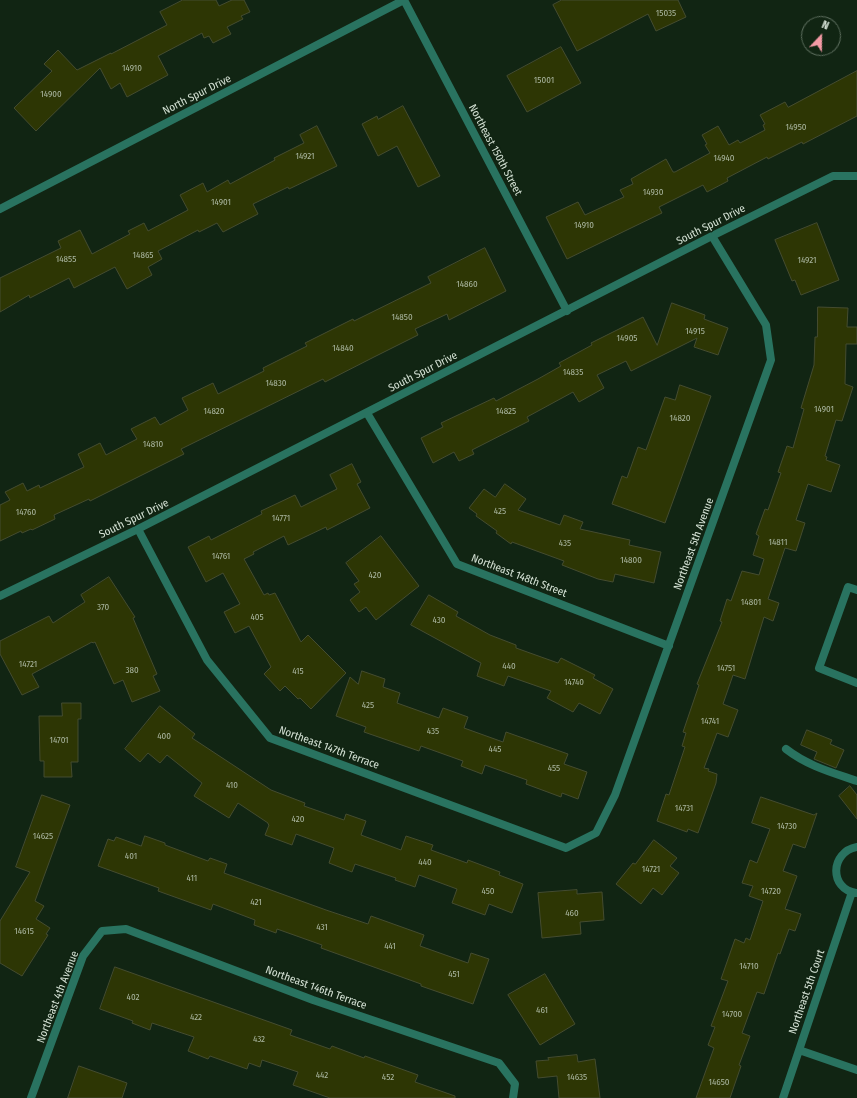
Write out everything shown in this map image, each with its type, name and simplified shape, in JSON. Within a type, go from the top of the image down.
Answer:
[{"type":"street","name":"North Spur Drive","points":[[0,209],[404,0]]},
{"type":"street","name":"Northeast 150th Street","points":[[404,0],[567,311]]},
{"type":"street","name":"South Spur Drive","points":[[0,596],[138,529],[712,236],[833,176],[857,176]]},
{"type":"street","name":"Northeast 5th Avenue","points":[[566,848],[596,833],[612,801],[771,360],[766,324],[712,236]]},
{"type":"street","name":"Northeast 148th Street","points":[[367,413],[457,564],[669,646]]},
{"type":"street","name":"Northeast 147th Terrace","points":[[138,529],[208,660],[270,738],[566,848]]},
{"type":"street","points":[[857,590],[848,587],[819,668],[857,683]]},
{"type":"street","points":[[786,749],[797,758],[813,766],[857,781]]},
{"type":"street","name":"Northeast 5th Court","points":[[783,1098],[855,893],[846,889],[840,884],[836,870],[837,863],[846,851],[857,847]]},
{"type":"street","name":"Northeast 146th Terrace","points":[[126,929],[313,1000],[499,1064],[515,1084],[513,1098]]},
{"type":"street","name":"Northeast 4th Avenue","points":[[31,1098],[83,956],[102,931],[126,929]]},
{"type":"street","points":[[799,1050],[857,1070]]},
{"type":"building","points":[[183,0],[216,0],[219,6],[232,0],[244,0],[250,12],[241,16],[243,19],[227,27],[231,34],[213,43],[209,36],[204,38],[202,33],[158,56],[168,75],[127,97],[120,83],[111,89],[100,68],[36,131],[14,108],[52,71],[44,64],[58,50],[77,70],[167,25],[160,12]]},
{"type":"building","points":[[562,0],[678,0],[686,17],[656,31],[648,14],[577,51],[553,5]]},
{"type":"building","points":[[561,47],[581,83],[527,112],[507,76]]},
{"type":"building","points":[[857,71],[857,116],[803,144],[802,142],[768,159],[767,157],[727,178],[728,181],[707,192],[703,185],[659,207],[662,213],[567,259],[546,217],[578,202],[585,215],[624,197],[620,190],[633,184],[631,179],[666,159],[673,172],[675,172],[710,153],[705,145],[707,144],[702,135],[718,126],[729,145],[738,140],[740,143],[765,130],[763,125],[765,124],[760,115],[785,102],[788,107]]},
{"type":"building","points":[[403,106],[440,176],[418,187],[397,146],[378,156],[362,124],[377,116],[378,119]]},
{"type":"building","points":[[317,126],[337,166],[253,204],[258,214],[223,232],[217,223],[199,232],[198,230],[158,251],[162,259],[148,267],[152,275],[127,289],[115,267],[74,288],[69,278],[30,298],[29,295],[0,312],[0,278],[61,248],[58,241],[80,230],[92,254],[130,234],[128,231],[144,223],[148,231],[188,210],[180,195],[203,183],[207,192],[228,180],[230,184],[275,160],[274,158],[304,143],[300,135]]},
{"type":"building","points":[[817,223],[839,280],[801,295],[795,280],[792,281],[775,240]]},
{"type":"building","points":[[485,248],[506,291],[449,320],[447,314],[415,329],[418,335],[325,382],[323,379],[181,449],[184,454],[90,501],[89,499],[54,515],[55,519],[32,530],[31,529],[22,533],[21,531],[0,541],[0,505],[10,500],[5,492],[23,483],[27,491],[39,485],[40,488],[84,467],[78,454],[100,443],[106,455],[137,439],[131,429],[155,417],[160,425],[188,410],[182,398],[213,383],[218,394],[264,371],[263,368],[307,346],[305,343],[353,319],[354,321],[431,283],[428,277]]},
{"type":"building","points":[[672,303],[705,315],[704,319],[728,328],[718,355],[694,347],[697,338],[631,371],[626,361],[597,375],[604,388],[579,402],[573,392],[527,417],[529,421],[472,450],[474,454],[459,461],[454,452],[433,463],[421,438],[443,427],[441,423],[494,398],[496,401],[538,379],[561,366],[559,363],[592,345],[591,343],[643,317],[657,345]]},
{"type":"building","points":[[818,307],[848,308],[847,327],[857,327],[857,344],[846,344],[845,384],[853,387],[842,421],[836,420],[825,456],[827,457],[826,460],[840,465],[831,492],[808,484],[796,520],[805,523],[796,551],[785,548],[768,599],[779,603],[773,621],[764,617],[745,679],[733,675],[723,704],[738,710],[728,737],[717,733],[704,768],[717,774],[716,783],[698,833],[688,829],[687,832],[657,821],[666,794],[669,795],[685,747],[682,746],[686,733],[683,732],[699,685],[697,684],[722,622],[720,621],[727,599],[731,601],[742,571],[759,575],[764,559],[753,555],[759,536],[756,534],[765,509],[768,510],[781,473],[778,472],[787,446],[793,448],[804,409],[801,408],[814,365]]},
{"type":"building","points":[[680,385],[711,396],[665,523],[612,504],[622,476],[627,478],[638,447],[646,450],[665,397],[675,400]]},
{"type":"building","points":[[352,464],[361,482],[357,484],[370,508],[327,530],[326,527],[288,545],[284,536],[253,552],[254,554],[244,559],[264,595],[268,593],[269,595],[275,593],[301,642],[308,635],[346,673],[311,709],[285,686],[280,691],[264,674],[271,667],[249,626],[235,633],[224,612],[240,604],[223,573],[206,582],[188,547],[209,536],[211,540],[262,514],[261,511],[295,495],[301,507],[337,489],[330,475]]},
{"type":"building","points":[[505,484],[526,499],[518,510],[560,525],[564,515],[583,522],[580,529],[630,540],[629,545],[661,552],[654,583],[615,574],[613,582],[598,579],[562,565],[564,561],[512,542],[511,544],[496,533],[497,531],[476,516],[477,514],[469,508],[484,489],[495,497]]},
{"type":"building","points":[[381,536],[419,586],[376,620],[366,607],[359,612],[350,600],[360,592],[354,584],[359,581],[346,563]]},
{"type":"building","points":[[109,577],[135,617],[133,618],[157,674],[153,676],[160,691],[132,702],[123,680],[114,684],[95,642],[92,642],[32,674],[39,687],[22,695],[0,654],[0,641],[49,616],[53,623],[85,602],[81,595]]},
{"type":"building","points":[[429,595],[458,612],[456,616],[490,635],[516,645],[516,648],[558,663],[561,658],[595,675],[593,678],[613,689],[600,714],[579,703],[573,712],[547,698],[551,691],[508,676],[504,686],[477,676],[481,663],[411,625]]},
{"type":"building","points":[[362,671],[385,679],[383,687],[400,693],[397,703],[439,718],[443,708],[468,717],[464,728],[503,742],[506,732],[568,754],[564,764],[587,772],[578,799],[562,793],[561,797],[526,784],[527,780],[485,765],[482,774],[461,766],[463,761],[421,746],[419,751],[364,732],[366,727],[336,716],[350,677],[358,684]]},
{"type":"building","points":[[62,703],[81,703],[81,719],[78,719],[78,762],[71,762],[72,777],[44,777],[44,761],[40,761],[39,716],[62,716]]},
{"type":"building","points":[[160,706],[195,734],[192,738],[271,790],[305,803],[304,806],[344,820],[346,814],[366,821],[361,835],[401,850],[406,836],[433,845],[431,850],[467,863],[468,860],[500,872],[499,875],[523,884],[512,913],[489,904],[485,915],[452,903],[457,889],[419,875],[415,887],[395,880],[396,878],[355,864],[352,872],[329,863],[334,848],[296,834],[292,845],[265,835],[269,825],[268,823],[238,803],[229,818],[194,796],[202,783],[167,755],[160,763],[148,753],[140,762],[125,749]]},
{"type":"building","points":[[807,730],[832,740],[830,744],[844,750],[836,768],[814,759],[817,752],[801,745]]},
{"type":"building","points":[[850,786],[857,795],[857,819],[839,796]]},
{"type":"building","points":[[42,795],[70,805],[35,901],[44,906],[36,919],[50,928],[46,934],[48,935],[22,976],[0,963],[0,921],[30,872],[16,867]]},
{"type":"building","points":[[761,797],[814,815],[817,813],[805,848],[793,844],[783,871],[797,876],[785,909],[801,914],[795,931],[789,929],[780,954],[778,953],[764,994],[757,992],[742,1033],[750,1036],[739,1065],[741,1066],[730,1098],[696,1098],[714,1048],[708,1045],[715,1027],[711,1026],[728,981],[721,979],[735,939],[744,943],[746,938],[750,940],[763,901],[749,896],[753,886],[742,883],[750,860],[757,863],[770,829],[752,823]]},
{"type":"building","points":[[145,836],[208,861],[210,858],[227,864],[224,873],[326,910],[368,924],[371,916],[424,935],[420,946],[468,963],[471,953],[489,959],[473,1004],[321,948],[322,945],[277,929],[276,933],[254,925],[255,920],[213,904],[211,910],[158,891],[159,888],[98,866],[108,839],[114,841],[116,837],[141,846]]},
{"type":"building","points":[[654,840],[677,858],[670,866],[679,873],[662,895],[653,888],[641,904],[616,884],[633,863],[635,864]]},
{"type":"building","points":[[577,890],[577,894],[602,892],[604,920],[580,922],[581,934],[542,938],[538,893]]},
{"type":"building","points":[[115,967],[292,1030],[290,1035],[330,1049],[332,1046],[364,1058],[365,1056],[418,1075],[415,1082],[455,1096],[455,1098],[330,1098],[293,1085],[298,1072],[262,1060],[260,1067],[249,1063],[247,1069],[210,1056],[208,1059],[188,1051],[194,1037],[152,1023],[150,1030],[132,1023],[133,1021],[100,1009]]},
{"type":"building","points":[[545,974],[575,1024],[540,1045],[508,995]]},
{"type":"building","points":[[577,1055],[578,1062],[595,1059],[600,1098],[559,1098],[557,1076],[538,1078],[536,1061],[549,1060],[548,1058]]},
{"type":"building","points":[[79,1066],[127,1083],[122,1098],[68,1098]]}]
